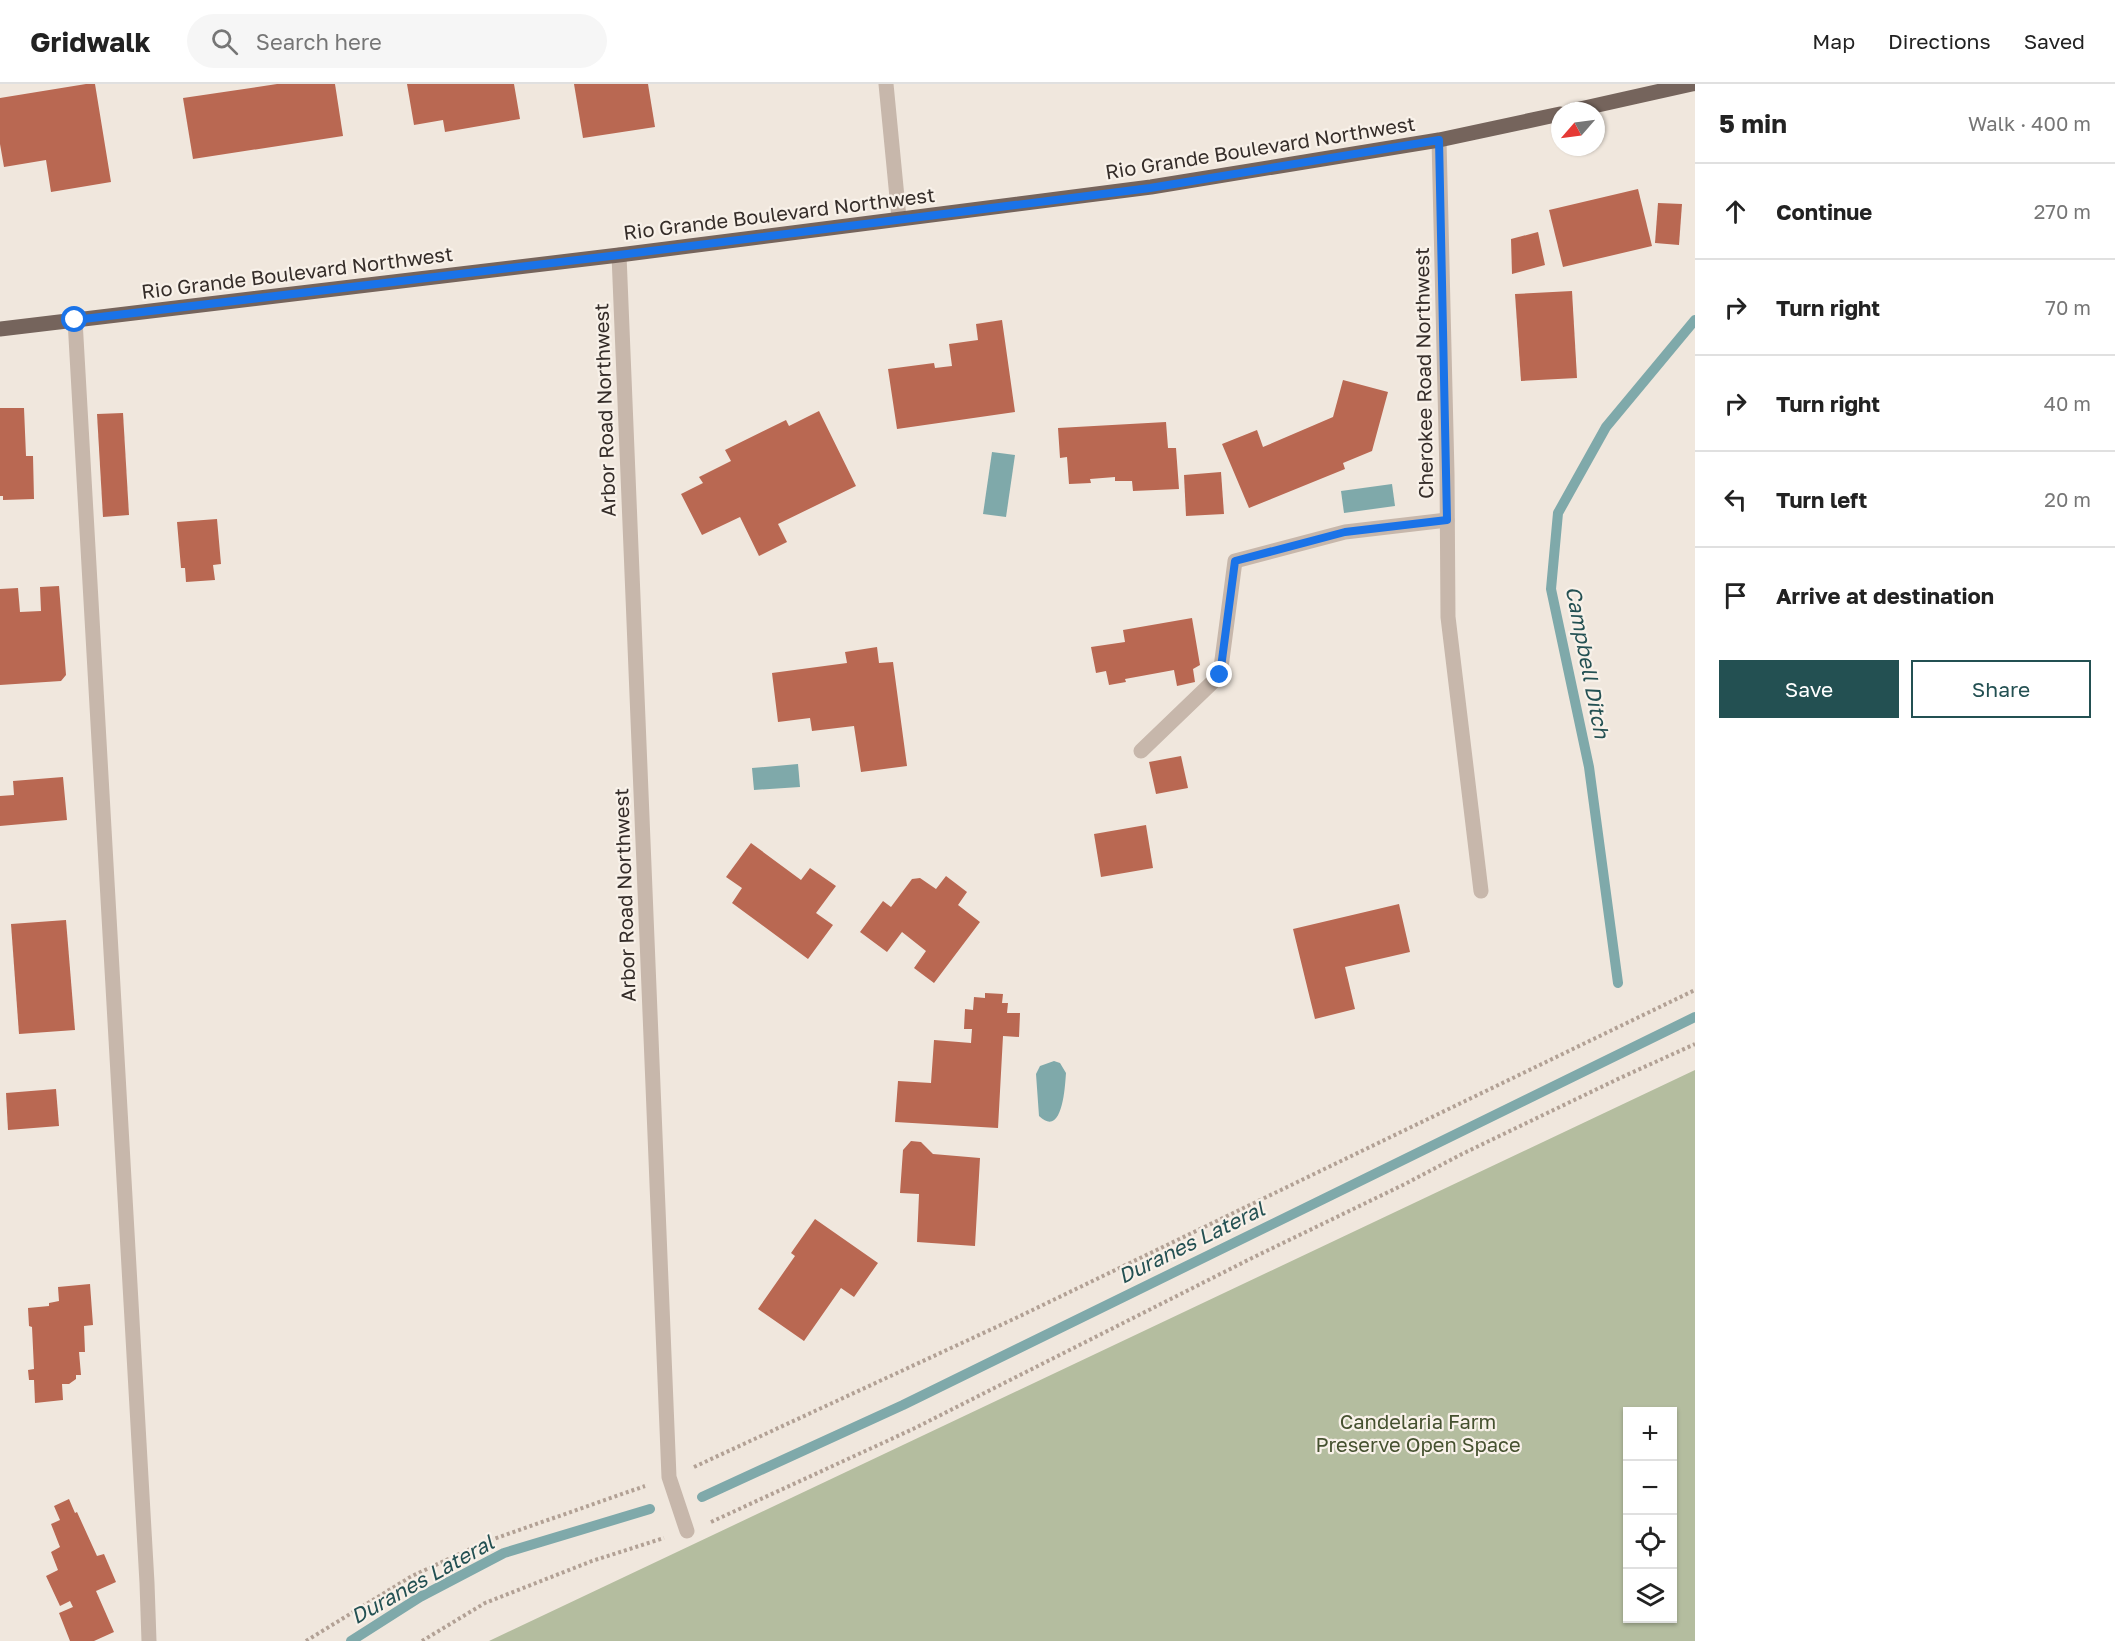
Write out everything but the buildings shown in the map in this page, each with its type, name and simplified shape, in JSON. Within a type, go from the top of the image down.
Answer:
[{"type":"main road","points":[[1605,103],[1684,85]]},
{"type":"main road","name":"Rio Grande Boulevard Northwest","points":[[0,329],[619,255],[1150,188],[1439,140],[1551,116]]},
{"type":"street","points":[[886,84],[900,219]]},
{"type":"street","name":"Cherokee Road Northwest","points":[[1439,140],[1448,616],[1481,891]]},
{"type":"street","name":"Arbor Road Northwest","points":[[619,255],[669,1477],[687,1531]]},
{"type":"street","points":[[75,320],[149,1641]]},
{"type":"street","points":[[1141,751],[1220,675],[1235,561],[1345,532],[1447,520]]},
{"type":"path","points":[[306,1641],[412,1576],[485,1542],[669,1477],[1018,1317],[1695,990]]},
{"type":"path","points":[[422,1641],[485,1603],[592,1561],[727,1516],[913,1429],[1462,1154],[1695,1044]]},
{"type":"green space","name":"Candelaria Farm Preserve Open Space","points":[[1695,1070],[1695,1641],[489,1641]]},
{"type":"water","points":[[992,452],[1015,455],[1006,517],[983,514]]},
{"type":"water","points":[[1392,484],[1395,506],[1344,513],[1341,491]]},
{"type":"water","points":[[798,764],[800,787],[754,790],[752,768]]},
{"type":"water","points":[[1054,1061],[1060,1063],[1066,1073],[1065,1088],[1058,1116],[1053,1121],[1047,1121],[1039,1116],[1036,1074],[1040,1066]]},
{"type":"waterway","name":"Campbell Ditch","points":[[1618,983],[1589,767],[1551,589],[1558,513],[1606,427],[1695,320]]},
{"type":"waterway","name":"Duranes Lateral","points":[[702,1497],[903,1405],[1695,1017]]},
{"type":"waterway","name":"Duranes Lateral","points":[[351,1641],[420,1597],[504,1553],[650,1509]]},
{"type":"route","points":[[75,320],[1150,188],[1439,140],[1447,520],[1345,532],[1235,561],[1220,675]]}]
